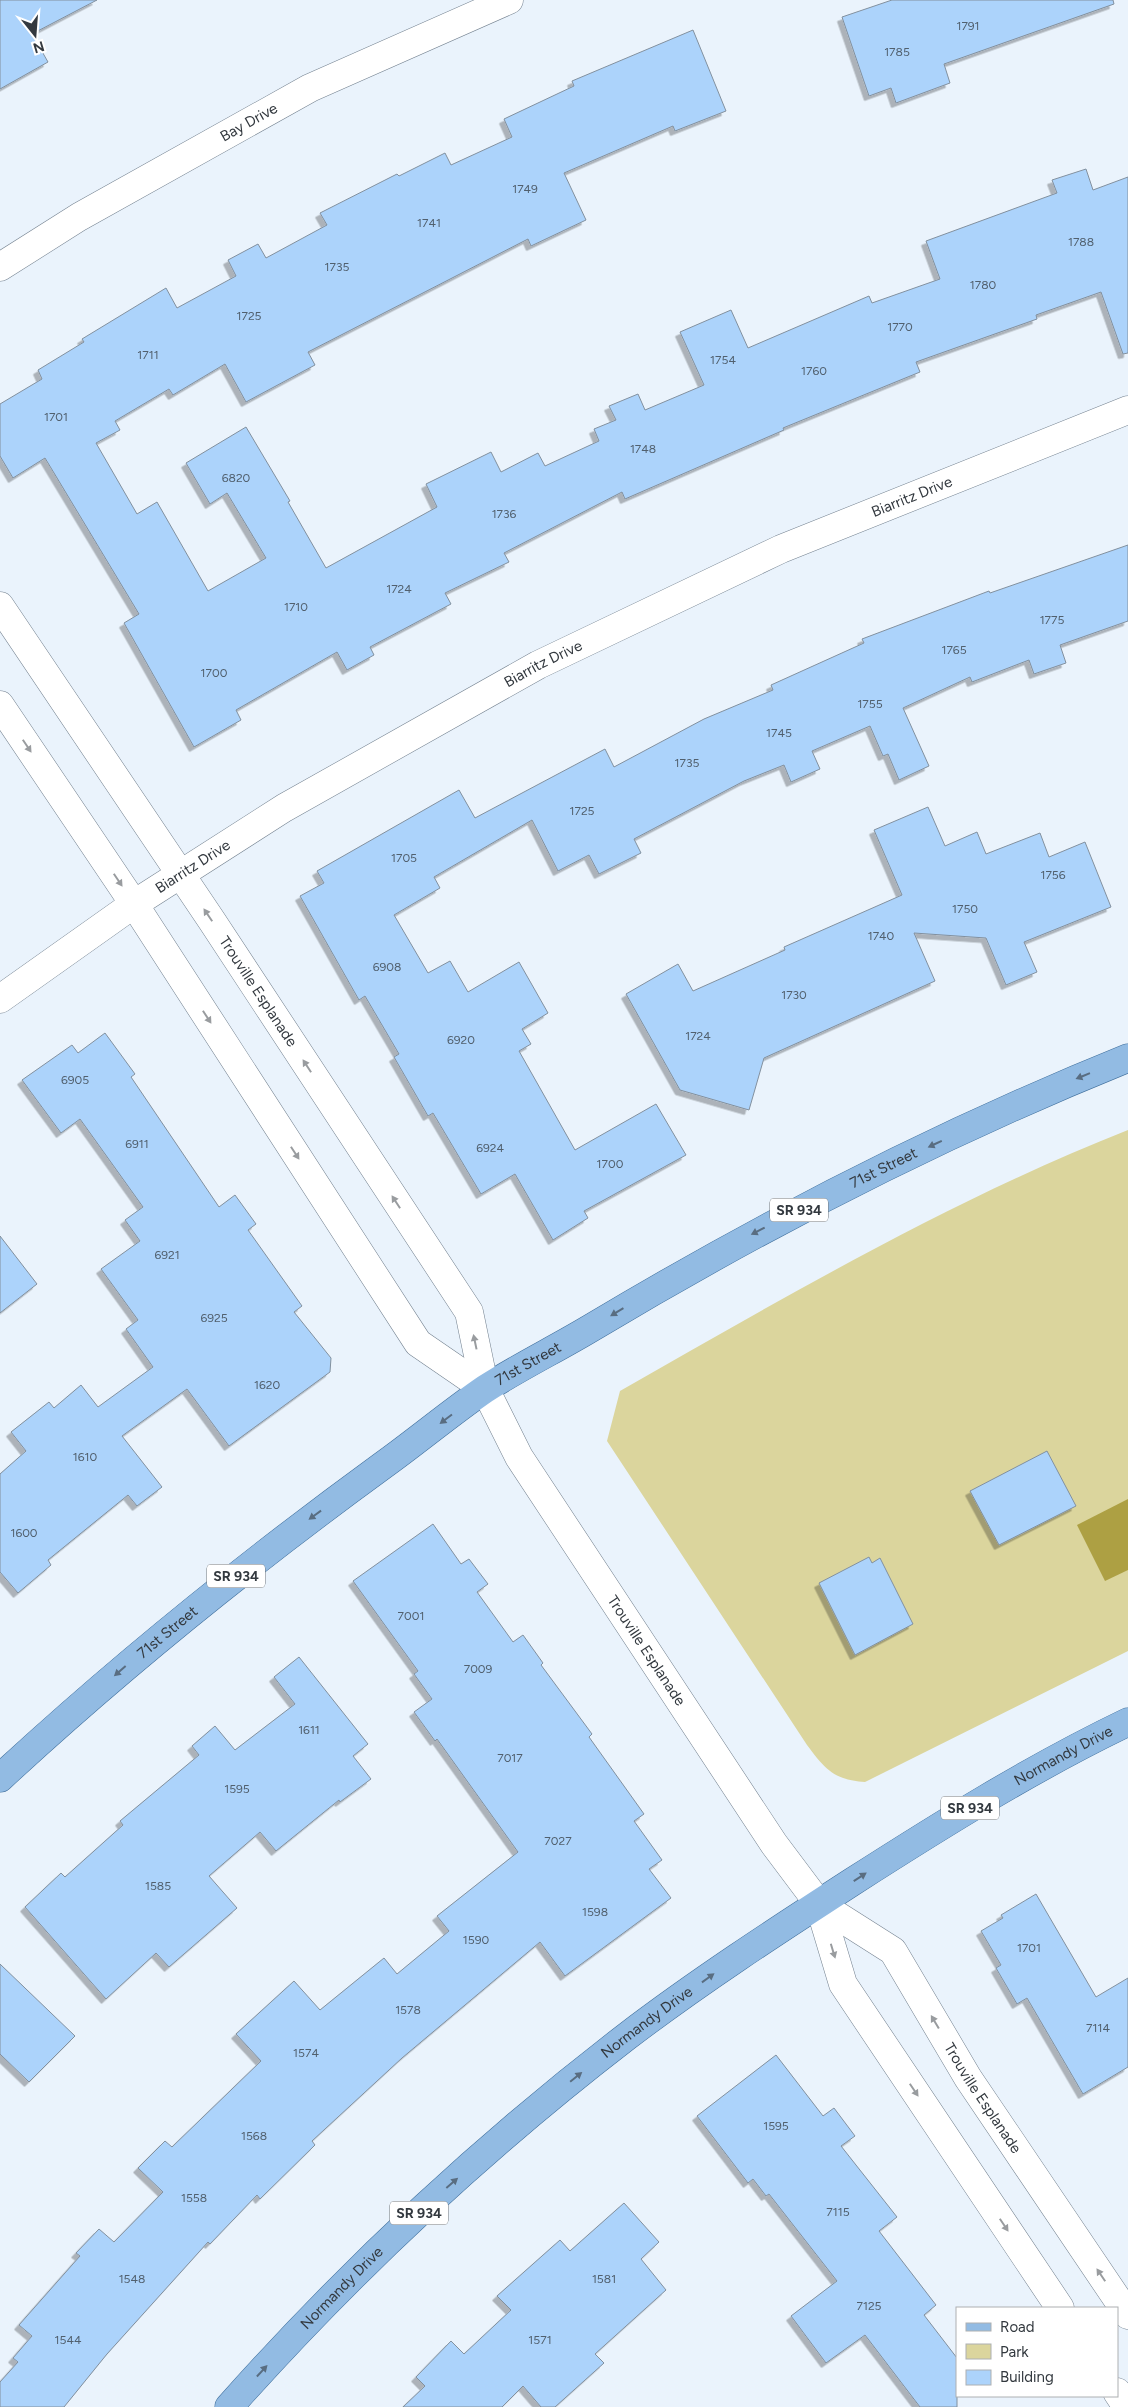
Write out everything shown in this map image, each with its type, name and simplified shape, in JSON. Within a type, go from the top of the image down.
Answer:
[{"type":"main road","name":"71st Street","points":[[0,1778],[53,1728],[154,1642],[267,1551],[485,1390],[748,1236],[876,1171],[1068,1082],[1128,1058]]},
{"type":"main road","name":"Normandy Drive","points":[[229,2407],[346,2284],[434,2199],[542,2104],[626,2037],[739,1955],[975,1805],[1128,1722]]},
{"type":"street","name":"Bay Drive","points":[[0,267],[79,217],[310,88],[509,0]]},
{"type":"street","name":"Biarritz Drive","points":[[0,999],[134,904],[284,808],[538,665],[781,549],[1128,410]]},
{"type":"street","name":"Trouville Esplanade","points":[[0,606],[181,875],[468,1312],[485,1390],[524,1465],[774,1844],[819,1904],[843,1984],[1059,2307]]},
{"type":"street","name":"Trouville Esplanade","points":[[0,705],[134,904],[418,1343],[485,1390]]},
{"type":"street","name":"Trouville Esplanade","points":[[819,1904],[893,1951],[968,2078],[1128,2316]]},
{"type":"street","points":[[1118,2394],[1127,2407]]},
{"type":"green space","points":[[1128,1130],[1128,1651],[865,1782],[838,1776],[819,1761],[807,1745],[607,1441],[620,1391],[744,1320],[933,1219],[1062,1157]]},
{"type":"shaded area","points":[[1128,1499],[1128,1570],[1105,1581],[1077,1525]]},
{"type":"building","points":[[0,0],[97,0],[32,34],[48,62],[0,89]]},
{"type":"building","points":[[892,0],[1113,0],[1114,4],[944,64],[950,83],[896,103],[891,88],[869,96],[842,17]]},
{"type":"building","points":[[693,30],[726,111],[675,131],[673,126],[564,173],[586,220],[531,246],[528,239],[308,352],[315,365],[246,402],[225,364],[173,395],[169,389],[115,421],[120,430],[96,443],[137,514],[157,502],[208,591],[266,558],[227,493],[210,504],[186,463],[246,427],[290,501],[288,502],[326,568],[437,507],[426,484],[491,452],[501,472],[538,453],[545,466],[599,441],[594,429],[616,420],[609,406],[638,394],[645,410],[704,385],[680,332],[731,310],[748,348],[869,296],[872,303],[940,279],[926,241],[1057,193],[1052,180],[1086,169],[1093,190],[1128,177],[1128,353],[1123,354],[1101,292],[1036,315],[1037,319],[916,362],[920,372],[783,428],[784,430],[625,499],[622,492],[504,553],[509,562],[445,593],[451,604],[370,647],[374,655],[347,670],[337,652],[236,710],[241,720],[194,747],[124,623],[139,614],[45,458],[13,478],[0,456],[0,404],[42,379],[38,370],[84,342],[82,339],[166,288],[177,308],[236,276],[228,260],[258,244],[266,258],[327,225],[320,213],[397,174],[399,176],[445,153],[451,165],[512,137],[504,119],[574,86],[572,81]]},
{"type":"building","points":[[1128,545],[1128,621],[1060,645],[1066,663],[1034,674],[1029,660],[972,682],[970,677],[903,708],[929,766],[899,780],[888,754],[883,756],[870,726],[812,751],[820,769],[791,782],[784,765],[744,781],[634,839],[641,853],[599,874],[589,855],[558,871],[532,820],[434,877],[440,888],[394,915],[428,973],[450,961],[468,992],[519,962],[548,1013],[522,1029],[531,1044],[519,1051],[575,1150],[656,1104],[686,1155],[584,1211],[588,1218],[553,1240],[515,1174],[481,1194],[433,1113],[428,1116],[394,1057],[399,1054],[365,996],[359,1000],[300,896],[324,883],[317,871],[459,790],[475,818],[605,749],[614,767],[704,719],[773,690],[771,685],[864,643],[862,639],[989,591],[990,593]]},
{"type":"building","points":[[928,807],[945,846],[977,832],[986,854],[1040,833],[1049,857],[1085,842],[1111,907],[1024,942],[1037,972],[1006,985],[986,938],[914,933],[935,981],[764,1058],[749,1110],[680,1090],[626,994],[678,964],[693,991],[785,950],[784,947],[902,895],[874,830]]},
{"type":"building","points":[[105,1033],[135,1074],[131,1077],[219,1207],[235,1195],[256,1224],[248,1230],[302,1306],[294,1312],[331,1358],[330,1372],[229,1446],[187,1389],[122,1436],[162,1487],[137,1506],[128,1495],[48,1560],[51,1565],[18,1593],[0,1572],[0,1474],[26,1451],[11,1432],[49,1402],[54,1408],[81,1385],[98,1407],[153,1367],[126,1329],[138,1320],[101,1269],[140,1241],[125,1220],[143,1207],[80,1119],[61,1133],[22,1080],[72,1045],[78,1053]]},
{"type":"building","points":[[0,1236],[37,1284],[0,1313]]},
{"type":"building","points":[[1047,1451],[1076,1506],[999,1545],[970,1491]]},
{"type":"building","points":[[433,1524],[461,1564],[469,1559],[488,1584],[477,1592],[513,1642],[523,1635],[543,1663],[541,1665],[592,1734],[589,1737],[644,1814],[634,1821],[662,1860],[649,1869],[671,1898],[565,1976],[540,1942],[402,2058],[312,2141],[315,2145],[260,2199],[257,2195],[210,2244],[208,2242],[107,2354],[64,2407],[0,2407],[0,2382],[18,2362],[13,2358],[32,2336],[19,2325],[80,2256],[76,2253],[99,2229],[114,2242],[163,2192],[138,2168],[165,2141],[172,2147],[261,2061],[236,2034],[294,1981],[320,2010],[384,1958],[397,1974],[449,1931],[437,1916],[518,1852],[437,1739],[435,1741],[414,1712],[432,1699],[414,1674],[418,1671],[353,1581]]},
{"type":"building","points":[[869,1557],[872,1563],[880,1558],[913,1624],[855,1655],[819,1583]]},
{"type":"building","points":[[299,1657],[368,1744],[353,1756],[371,1779],[340,1802],[339,1800],[276,1851],[260,1832],[209,1876],[237,1908],[169,1967],[156,1953],[106,1999],[25,1907],[61,1873],[65,1877],[123,1825],[120,1821],[199,1755],[192,1746],[215,1726],[235,1750],[295,1704],[274,1677]]},
{"type":"building","points":[[1036,1894],[1096,1997],[1128,1978],[1128,2067],[1083,2094],[1027,1998],[1017,2004],[996,1968],[1001,1965],[981,1931],[1003,1918],[1001,1915]]},
{"type":"building","points":[[0,1964],[75,2036],[29,2082],[0,2054]]},
{"type":"building","points":[[776,2055],[823,2116],[834,2108],[855,2136],[841,2146],[897,2217],[879,2231],[936,2305],[924,2315],[956,2357],[957,2407],[920,2407],[865,2335],[826,2363],[791,2316],[837,2281],[769,2194],[766,2196],[753,2179],[748,2183],[697,2116]]},
{"type":"building","points":[[624,2203],[659,2242],[641,2259],[666,2290],[595,2354],[604,2363],[555,2407],[541,2407],[523,2386],[502,2407],[403,2407],[425,2386],[416,2377],[451,2341],[464,2354],[511,2310],[497,2296],[560,2240],[570,2251]]}]
